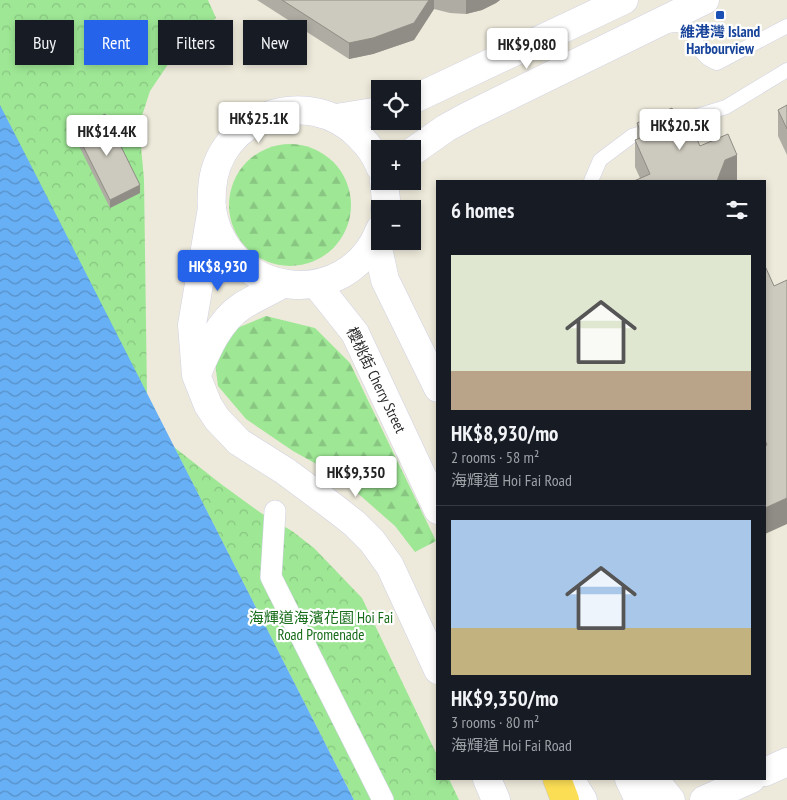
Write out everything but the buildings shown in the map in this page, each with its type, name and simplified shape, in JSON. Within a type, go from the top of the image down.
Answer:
[{"type":"highway","points":[[557,780],[565,800]]},
{"type":"street","points":[[421,96],[623,0]]},
{"type":"street","points":[[421,146],[446,128],[705,0]]},
{"type":"street","points":[[371,150],[353,129],[336,118],[305,110],[274,113],[260,119],[246,127],[229,144],[217,164],[213,179],[212,208],[192,325],[196,375],[208,405],[228,432],[246,447],[285,471],[336,509],[372,541],[390,566],[436,666]]},
{"type":"street","points":[[336,118],[371,112]]},
{"type":"street","points":[[212,208],[220,236],[236,259],[258,276],[283,284],[300,286],[316,284],[339,276],[357,264],[371,246]]},
{"type":"street","points":[[380,250],[385,280],[436,384]]},
{"type":"street","points":[[196,375],[206,351],[222,325],[240,307],[283,284]]},
{"type":"street","name":"櫻桃街 Cherry Street","points":[[316,284],[356,332],[436,506]]},
{"type":"street","points":[[275,511],[272,576],[383,800]]},
{"type":"street","points":[[766,772],[787,762]]},
{"type":"street","points":[[487,780],[496,800]]},
{"type":"street","points":[[571,780],[583,800]]},
{"type":"street","points":[[629,780],[639,800]]},
{"type":"street","points":[[655,780],[671,800]]},
{"type":"street","points":[[704,800],[749,780]]},
{"type":"lane","points":[[644,29],[680,25],[689,29],[701,52],[709,60],[718,62],[787,26]]},
{"type":"lane","points":[[591,180],[600,160],[632,136],[726,107],[787,70]]},
{"type":"green space","points":[[0,0],[208,0],[216,18],[214,20],[158,20],[158,65],[168,65],[150,91],[139,125],[144,179],[147,395],[0,106]]},
{"type":"green space","points":[[290,144],[302,145],[313,149],[324,154],[333,162],[341,171],[346,182],[350,193],[350,217],[346,228],[341,239],[333,248],[324,256],[313,261],[302,265],[290,266],[278,265],[267,261],[256,256],[247,248],[239,239],[234,228],[230,217],[229,205],[230,193],[234,182],[239,171],[247,162],[256,154],[267,149],[278,145]]},
{"type":"green space","points":[[266,316],[315,328],[350,363],[436,541],[415,552],[395,526],[338,476],[293,451],[246,419],[218,386],[214,355],[230,331]]},
{"type":"green space","name":"海輝道海濱花園 Hoi Fai Road Promenade","points":[[174,447],[261,513],[292,531],[314,548],[362,598],[436,753],[436,780],[449,780],[459,800],[354,800]]},
{"type":"water","points":[[0,105],[40,183],[354,800],[0,800]]},
{"type":"place","name":"維港灣 Island Harbourview","points":[[720,15]]}]
